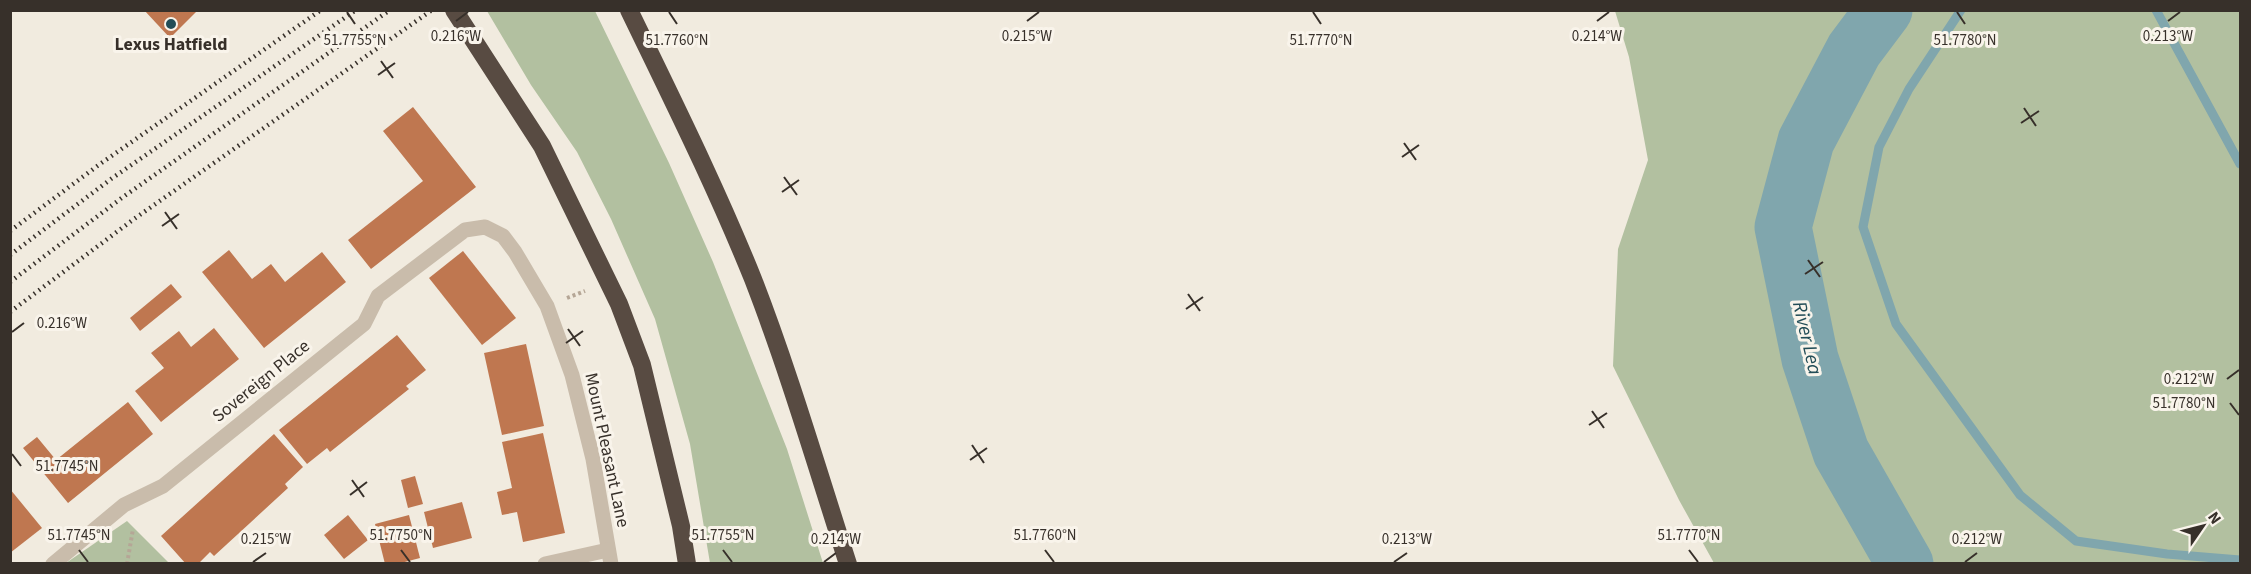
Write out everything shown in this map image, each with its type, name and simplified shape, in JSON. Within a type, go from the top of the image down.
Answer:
[{"type":"highway","points":[[454,10],[542,146],[608,281],[642,365],[681,526],[687,564]]},
{"type":"highway","points":[[629,10],[687,128],[753,279],[799,410],[848,564]]},
{"type":"street","name":"Mount Pleasant Lane","points":[[485,227],[503,236],[547,306],[572,375],[593,459],[610,557]]},
{"type":"street","name":"Sovereign Place","points":[[53,564],[124,506],[163,486],[364,324],[378,296],[465,230],[485,227]]},
{"type":"street","points":[[546,564],[610,557]]},
{"type":"path","points":[[547,306],[608,281]]},
{"type":"green space","points":[[487,11],[595,11],[669,163],[713,262],[787,449],[823,563],[710,563],[690,444],[655,319],[611,219],[577,152],[531,85]]},
{"type":"green space","points":[[1615,11],[2240,11],[2240,563],[1714,563],[1679,500],[1613,366],[1618,249],[1648,160],[1629,57]]},
{"type":"green space","points":[[127,521],[169,563],[66,563]]},
{"type":"building","name":"Lexus Hatfield","points":[[144,10],[198,10],[170,38]]},
{"type":"building","points":[[413,107],[476,187],[371,269],[348,240],[423,181],[383,131]]},
{"type":"building","points":[[229,250],[252,279],[271,264],[285,282],[322,252],[346,282],[264,348],[202,272]]},
{"type":"building","points":[[463,251],[516,318],[482,345],[429,278]]},
{"type":"building","points":[[171,284],[182,297],[140,331],[130,318]]},
{"type":"building","points":[[214,328],[239,359],[161,422],[135,391],[164,368],[151,353],[179,331],[191,347]]},
{"type":"building","points":[[397,335],[426,370],[406,386],[409,389],[330,452],[327,448],[307,464],[279,430]]},
{"type":"building","points":[[526,344],[544,426],[502,435],[484,353]]},
{"type":"building","points":[[128,402],[153,434],[68,503],[23,448],[37,437],[56,460]]},
{"type":"building","points":[[543,433],[565,533],[523,542],[517,512],[502,515],[497,492],[512,488],[502,442]]},
{"type":"building","points":[[274,434],[303,467],[285,484],[288,488],[214,556],[210,552],[198,564],[186,564],[161,536]]},
{"type":"building","points":[[415,476],[423,504],[408,508],[401,480]]},
{"type":"building","points":[[10,489],[42,528],[10,553]]},
{"type":"building","points":[[462,502],[472,538],[433,548],[424,512]]},
{"type":"building","points":[[348,515],[368,540],[344,559],[324,535]]},
{"type":"building","points":[[409,515],[420,558],[397,564],[385,564],[375,524]]},
{"type":"waterway","name":"River Lea","points":[[1884,10],[1854,50],[1806,141],[1783,227],[1810,359],[1841,452],[1905,564]]},
{"type":"waterway","points":[[1961,10],[1909,89],[1879,147],[1863,227],[1896,324],[2020,495],[2076,541],[2167,554],[2240,560]]},
{"type":"waterway","points":[[2156,10],[2240,164]]},
{"type":"railway","points":[[10,231],[100,164],[321,10]]},
{"type":"railway","points":[[10,255],[111,179],[356,10]]},
{"type":"railway","points":[[10,282],[123,197],[390,10]]},
{"type":"railway","points":[[10,312],[134,219],[432,10]]},
{"type":"place","name":"Lexus Hatfield","points":[[171,24]]}]
